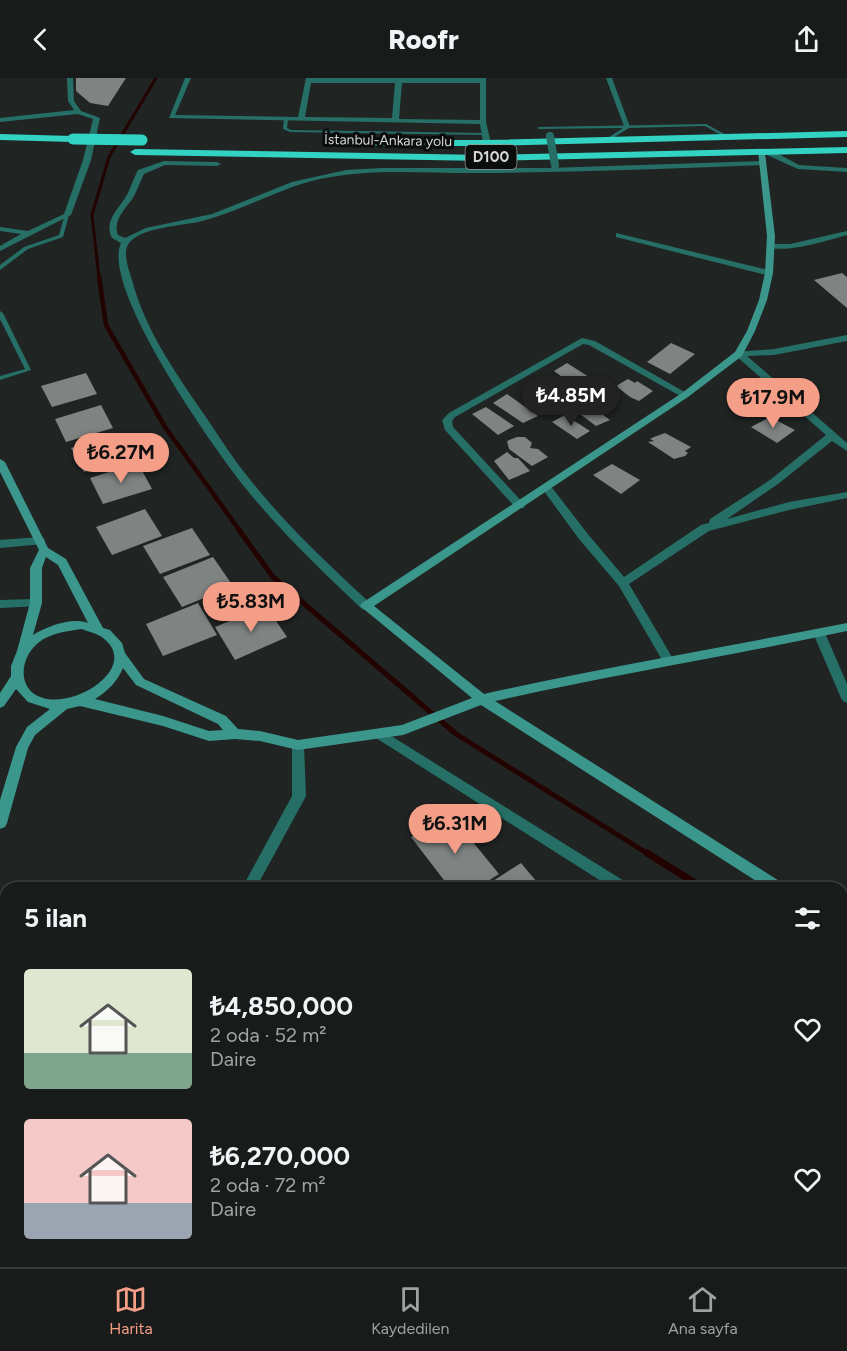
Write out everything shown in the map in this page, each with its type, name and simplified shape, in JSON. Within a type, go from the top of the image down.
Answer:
[{"type":"highway","name":"İstanbul-Ankara yolu","points":[[282,142],[486,138],[608,140],[847,134]]},
{"type":"highway","points":[[0,136],[147,140]]},
{"type":"highway","name":"İstanbul-Ankara yolu","points":[[0,149],[485,158],[765,156],[847,150]]},
{"type":"street","points":[[70,78],[71,100],[78,112]]},
{"type":"street","points":[[188,78],[171,117],[483,122]]},
{"type":"street","points":[[609,78],[628,126]]},
{"type":"street","points":[[395,121],[399,79]]},
{"type":"street","points":[[301,119],[309,80],[483,79],[483,122],[486,138]]},
{"type":"street","points":[[0,120],[78,112],[97,118],[87,160],[67,215],[27,233],[0,249]]},
{"type":"street","points":[[550,136],[555,165]]},
{"type":"street","points":[[366,606],[685,395],[739,354],[763,300],[769,273],[771,246],[765,156]]},
{"type":"street","points":[[770,882],[482,699],[366,606],[302,547],[249,485],[157,354],[137,312],[122,251],[126,242],[135,235],[230,211],[293,184],[331,174],[372,171],[604,169],[765,156],[798,167],[847,170]]},
{"type":"street","points":[[126,242],[115,236],[112,225],[132,194],[141,172],[164,163],[217,164]]},
{"type":"street","points":[[0,229],[27,233]]},
{"type":"street","points":[[771,246],[790,246],[847,233]]},
{"type":"street","points":[[619,235],[769,273]]},
{"type":"street","points":[[739,354],[774,352],[847,338]]},
{"type":"street","points":[[520,506],[448,428],[447,420],[452,415],[582,341],[592,343],[685,395]]},
{"type":"street","points":[[739,354],[847,448]]},
{"type":"street","points":[[623,583],[774,482],[833,435]]},
{"type":"street","points":[[0,462],[42,546],[63,562],[97,628]]},
{"type":"street","points":[[546,487],[623,583],[669,662]]},
{"type":"street","points":[[705,528],[789,506],[847,495]]},
{"type":"street","points":[[0,544],[42,546]]},
{"type":"street","points":[[0,703],[15,678],[16,665],[36,603],[36,568],[42,546]]},
{"type":"street","points":[[0,604],[36,603]]},
{"type":"street","points":[[15,678],[21,690],[31,699],[46,704],[63,705],[81,701],[97,693],[119,670],[121,656],[118,644],[110,634],[82,625],[48,632],[33,641],[22,652]]},
{"type":"street","points":[[81,701],[163,721],[209,736],[236,734],[260,736],[298,745],[403,730],[482,699],[573,679],[847,627]]},
{"type":"street","points":[[819,633],[847,698]]},
{"type":"street","points":[[121,656],[141,682],[222,720],[236,734]]},
{"type":"street","points":[[0,823],[22,747],[31,731],[63,705]]},
{"type":"street","points":[[380,734],[614,882]]},
{"type":"street","points":[[252,882],[299,796],[298,745]]},
{"type":"lane","points":[[286,119],[284,128],[291,131],[486,138]]},
{"type":"lane","points":[[539,128],[706,125],[730,138]]},
{"type":"lane","points":[[608,140],[628,126]]},
{"type":"lane","points":[[0,268],[26,248],[61,236],[67,215]]},
{"type":"lane","points":[[0,313],[28,370],[0,378]]},
{"type":"building","points":[[76,78],[126,78],[108,106],[90,103],[76,91]]},
{"type":"building","points":[[842,273],[847,277],[847,308],[814,280]]},
{"type":"building","points":[[671,343],[695,354],[670,374],[647,362]]},
{"type":"building","points":[[567,363],[589,377],[573,385],[554,371]]},
{"type":"building","points":[[86,373],[97,394],[52,407],[41,386]]},
{"type":"building","points":[[547,376],[570,391],[554,399],[533,382]]},
{"type":"building","points":[[628,379],[635,383],[637,381],[653,391],[639,401],[630,397],[616,386]]},
{"type":"building","points":[[507,394],[538,416],[523,423],[493,403]]},
{"type":"building","points":[[101,405],[113,428],[66,442],[55,419]]},
{"type":"building","points":[[589,405],[610,420],[596,426],[576,411]]},
{"type":"building","points":[[486,407],[514,426],[498,435],[472,414]]},
{"type":"building","points":[[565,415],[590,431],[577,439],[552,422]]},
{"type":"building","points":[[770,417],[795,430],[777,443],[751,427]]},
{"type":"building","points":[[118,433],[131,457],[84,472],[71,448]]},
{"type":"building","points":[[665,433],[691,447],[685,451],[688,453],[685,456],[674,459],[648,442],[654,441],[650,439]]},
{"type":"building","points":[[525,437],[532,443],[530,448],[538,449],[548,457],[532,466],[509,449],[507,441]]},
{"type":"building","points":[[507,452],[514,458],[518,458],[530,471],[509,480],[494,461]]},
{"type":"building","points":[[138,463],[152,489],[103,504],[90,478]]},
{"type":"building","points":[[612,464],[640,480],[621,494],[593,475]]},
{"type":"building","points":[[145,509],[162,536],[112,555],[96,527]]},
{"type":"building","points":[[192,528],[210,555],[160,574],[143,546]]},
{"type":"building","points":[[213,557],[233,586],[182,607],[163,577]]},
{"type":"building","points":[[198,603],[217,635],[163,656],[146,624]]},
{"type":"building","points":[[266,606],[287,637],[235,660],[215,627]]},
{"type":"building","points":[[450,814],[499,874],[486,882],[445,882],[411,837]]},
{"type":"building","points":[[521,863],[537,882],[491,882]]},
{"type":"waterway","points":[[99,278],[92,215],[109,157],[156,78]]},
{"type":"waterway","points":[[99,276],[106,325],[165,427],[240,531]]},
{"type":"waterway","points":[[239,530],[273,577],[456,734],[650,855]]},
{"type":"waterway","points":[[647,853],[693,882]]}]
